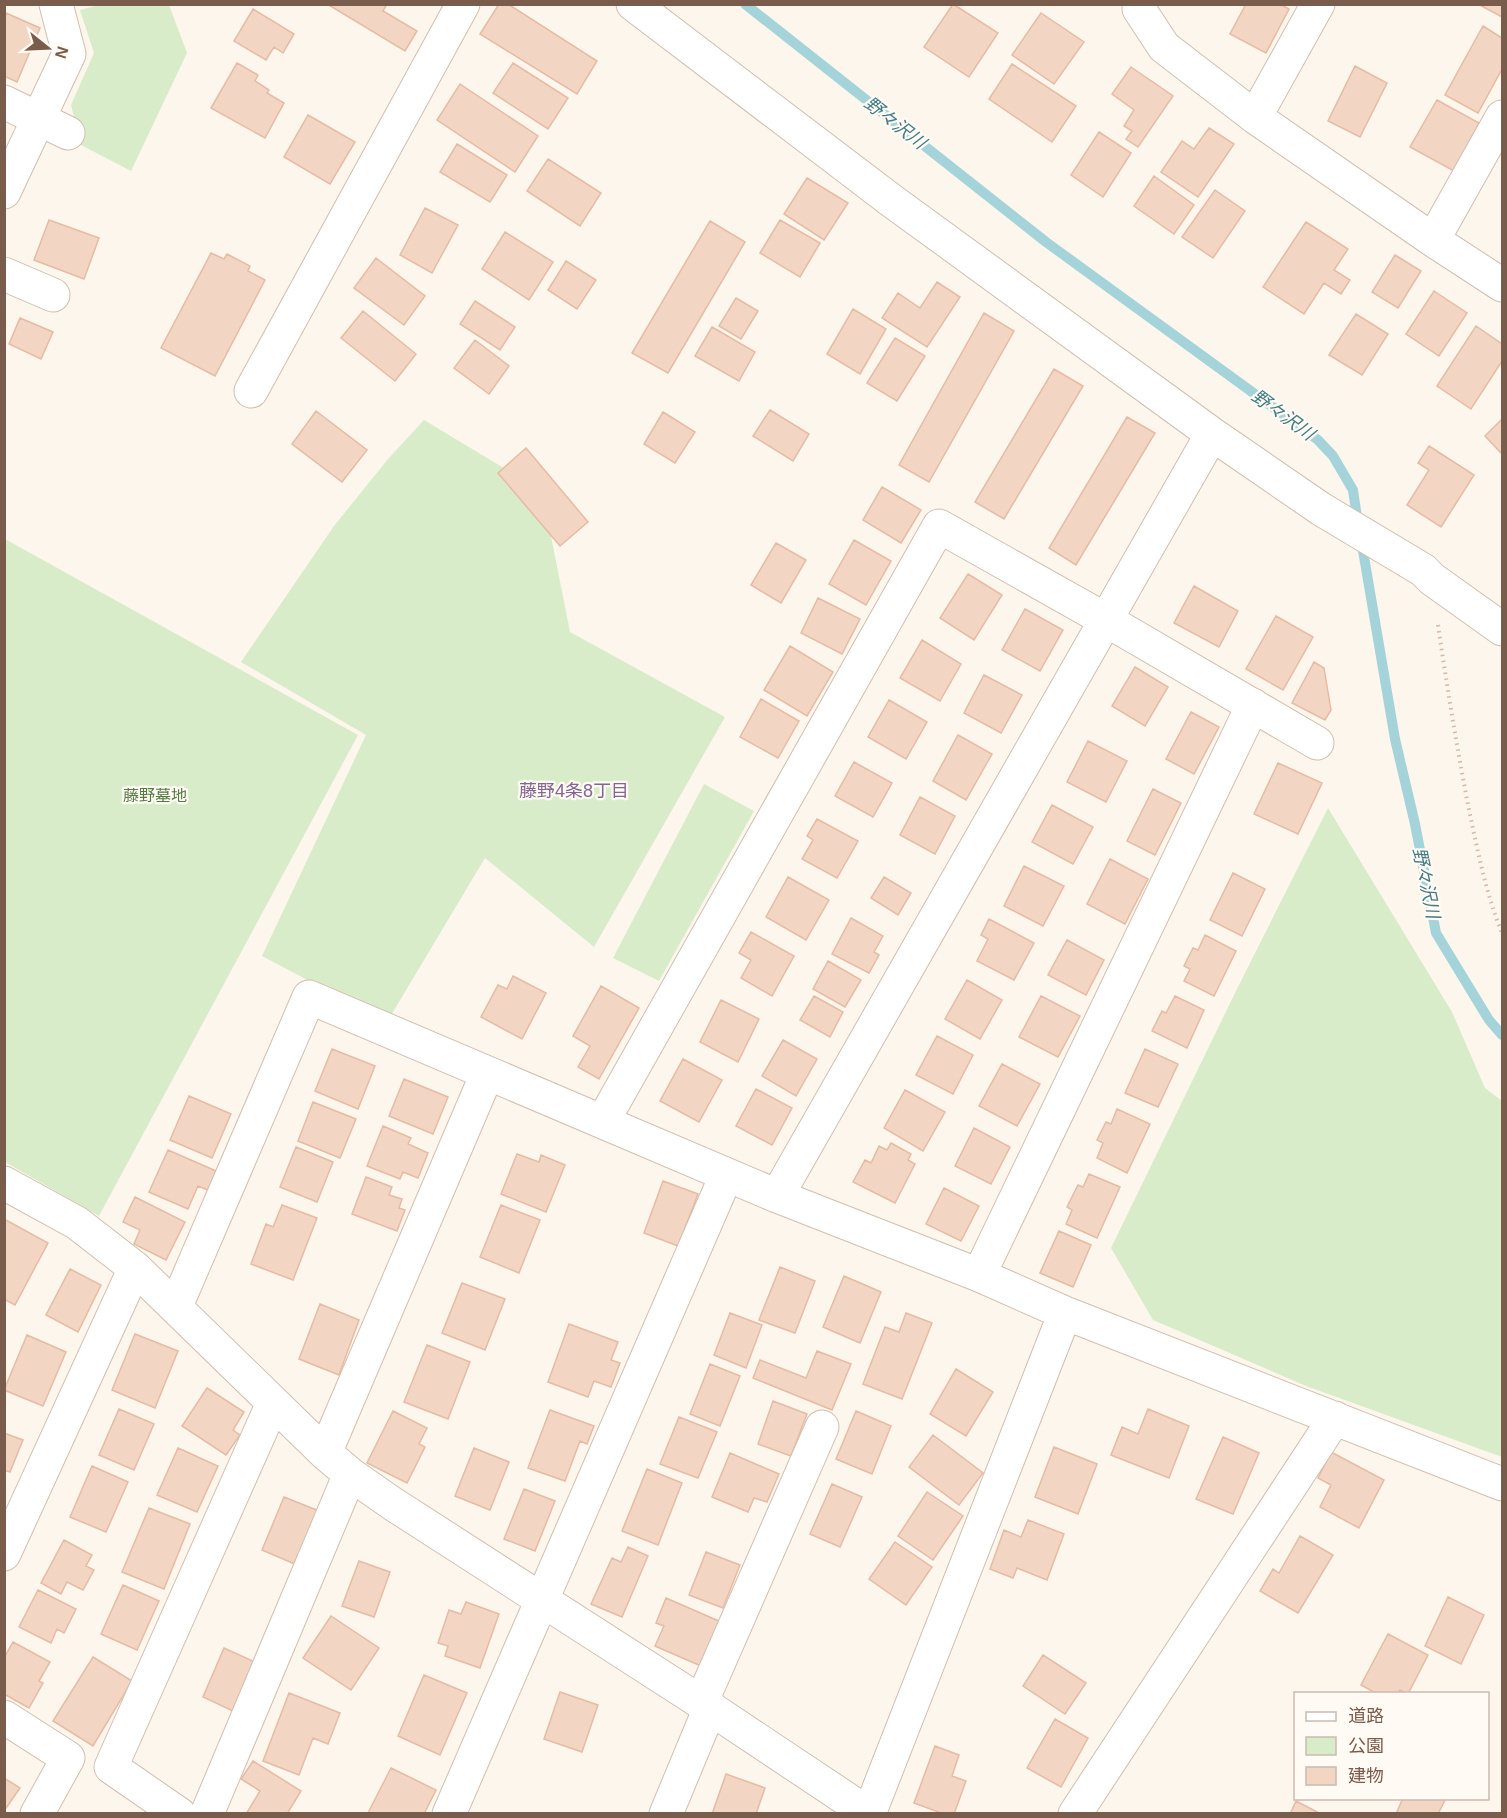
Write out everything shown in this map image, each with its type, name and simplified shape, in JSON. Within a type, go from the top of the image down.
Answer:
[{"type":"street","points":[[4,192],[69,54],[56,4]]},
{"type":"street","points":[[251,391],[463,4]]},
{"type":"street","points":[[633,4],[892,201],[1212,434],[1321,509],[1427,575],[1503,629]]},
{"type":"street","points":[[1140,4],[1139,9],[1164,47],[1255,117],[1433,240],[1503,285]]},
{"type":"street","points":[[1255,117],[1318,4]]},
{"type":"street","points":[[4,102],[68,133]]},
{"type":"street","points":[[1433,240],[1503,117]]},
{"type":"street","points":[[4,274],[53,295]]},
{"type":"street","points":[[777,1196],[1212,434]]},
{"type":"street","points":[[603,1121],[939,526],[1317,743]]},
{"type":"street","points":[[979,1275],[1253,705]]},
{"type":"street","points":[[176,1306],[309,997],[603,1121],[726,1176],[979,1275],[1065,1313],[1503,1484]]},
{"type":"street","points":[[325,1452],[487,1074]]},
{"type":"street","points":[[449,1814],[726,1176]]},
{"type":"street","points":[[4,1183],[77,1223],[135,1268],[273,1403],[350,1474],[869,1813],[1065,1313]]},
{"type":"street","points":[[4,1554],[135,1268]]},
{"type":"street","points":[[111,1767],[273,1403]]},
{"type":"street","points":[[1076,1814],[1335,1418]]},
{"type":"street","points":[[666,1814],[705,1706],[822,1427]]},
{"type":"street","points":[[207,1814],[350,1474]]},
{"type":"street","points":[[4,1717],[68,1758],[111,1767],[179,1814]]},
{"type":"street","points":[[37,1814],[68,1758]]},
{"type":"path","points":[[1427,575],[1455,740],[1478,854],[1489,897],[1503,933]]},
{"type":"green space","points":[[99,5],[169,5],[187,53],[131,171],[81,145],[71,105],[94,53],[80,10]]},
{"type":"green space","points":[[424,420],[542,491],[570,632],[725,717],[594,947],[485,858],[387,1022],[262,956],[366,735],[241,662],[334,526],[388,459]]},
{"type":"green space","name":"藤野墓地","points":[[5,539],[358,735],[99,1216],[5,1162]]},
{"type":"green space","points":[[704,784],[754,811],[659,981],[613,958]]},
{"type":"green space","points":[[1328,808],[1452,1012],[1485,1088],[1502,1101],[1502,1457],[1306,1386],[1153,1320],[1111,1248]]},
{"type":"building","points":[[327,4],[387,4],[383,11],[417,31],[405,51]]},
{"type":"building","points":[[499,4],[508,4],[597,61],[577,94],[480,34]]},
{"type":"building","points":[[953,4],[998,33],[969,77],[924,47]]},
{"type":"building","points":[[1246,4],[1280,4],[1289,9],[1266,53],[1230,34]]},
{"type":"building","points":[[1478,4],[1502,4],[1502,17]]},
{"type":"building","points":[[253,9],[294,34],[283,53],[274,47],[266,60],[234,41]]},
{"type":"building","points":[[6,13],[40,28],[17,82],[4,76],[4,17]]},
{"type":"building","points":[[1041,13],[1084,42],[1054,84],[1012,55]]},
{"type":"building","points":[[1483,26],[1502,38],[1502,69],[1478,113],[1445,95]]},
{"type":"building","points":[[237,63],[258,75],[255,81],[269,90],[267,93],[284,103],[265,138],[211,108]]},
{"type":"building","points":[[513,63],[568,98],[548,129],[493,93]]},
{"type":"building","points":[[1012,64],[1076,106],[1052,142],[989,99]]},
{"type":"building","points":[[1355,66],[1387,83],[1360,137],[1328,121]]},
{"type":"building","points":[[1131,67],[1173,96],[1138,147],[1126,139],[1132,131],[1124,126],[1134,110],[1112,94]]},
{"type":"building","points":[[460,84],[538,136],[515,172],[437,120]]},
{"type":"building","points":[[1437,100],[1479,123],[1454,171],[1410,147]]},
{"type":"building","points":[[308,115],[355,142],[330,184],[284,157]]},
{"type":"building","points":[[1209,128],[1234,144],[1198,197],[1161,172],[1182,141],[1194,149]]},
{"type":"building","points":[[1099,132],[1131,153],[1103,197],[1071,175]]},
{"type":"building","points":[[457,144],[507,175],[490,202],[440,172]]},
{"type":"building","points":[[548,159],[601,193],[580,226],[527,191]]},
{"type":"building","points":[[1154,176],[1194,205],[1174,234],[1134,206]]},
{"type":"building","points":[[807,178],[848,203],[824,240],[784,214]]},
{"type":"building","points":[[1215,190],[1245,211],[1213,258],[1182,237]]},
{"type":"building","points":[[425,208],[458,225],[432,273],[400,255]]},
{"type":"building","points":[[49,220],[99,238],[84,279],[34,260]]},
{"type":"building","points":[[780,220],[820,243],[800,277],[760,253]]},
{"type":"building","points":[[710,221],[745,242],[668,373],[632,353]]},
{"type":"building","points":[[1306,222],[1348,249],[1334,270],[1350,280],[1341,294],[1324,283],[1304,314],[1263,287]]},
{"type":"building","points":[[505,232],[553,262],[529,300],[482,269]]},
{"type":"building","points":[[211,253],[224,259],[227,254],[250,266],[248,271],[265,280],[215,376],[161,348]]},
{"type":"building","points":[[1395,255],[1421,271],[1398,308],[1372,292]]},
{"type":"building","points":[[376,258],[425,296],[404,325],[354,288]]},
{"type":"building","points":[[566,261],[596,280],[577,309],[548,290]]},
{"type":"building","points":[[937,282],[960,297],[927,347],[882,318],[898,293],[920,308]]},
{"type":"building","points":[[1434,291],[1467,313],[1439,356],[1406,334]]},
{"type":"building","points":[[736,298],[758,311],[741,339],[719,326]]},
{"type":"building","points":[[475,301],[515,327],[500,350],[460,324]]},
{"type":"building","points":[[853,309],[886,329],[860,374],[827,354]]},
{"type":"building","points":[[363,311],[416,354],[395,381],[341,338]]},
{"type":"building","points":[[984,313],[1014,331],[929,482],[899,465]]},
{"type":"building","points":[[1356,314],[1388,334],[1362,375],[1329,355]]},
{"type":"building","points":[[20,318],[53,332],[41,359],[9,344]]},
{"type":"building","points":[[1476,326],[1502,344],[1502,361],[1471,409],[1437,386]]},
{"type":"building","points":[[712,327],[755,352],[739,381],[695,356]]},
{"type":"building","points":[[895,338],[925,356],[897,401],[867,383]]},
{"type":"building","points":[[475,340],[509,366],[489,394],[454,368]]},
{"type":"building","points":[[1054,369],[1083,386],[1004,519],[975,502]]},
{"type":"building","points":[[770,410],[809,434],[793,461],[753,436]]},
{"type":"building","points":[[316,411],[367,450],[342,482],[292,444]]},
{"type":"building","points":[[663,412],[695,432],[675,463],[644,444]]},
{"type":"building","points":[[1127,417],[1155,433],[1076,565],[1049,548]]},
{"type":"building","points":[[1502,419],[1502,454],[1485,436]]},
{"type":"building","points":[[1429,446],[1474,475],[1441,527],[1407,505],[1429,470],[1418,463]]},
{"type":"building","points":[[526,448],[588,522],[560,546],[498,473]]},
{"type":"building","points":[[882,487],[921,510],[901,543],[863,520]]},
{"type":"building","points":[[854,540],[891,561],[866,605],[829,584]]},
{"type":"building","points":[[776,543],[806,560],[781,603],[751,585]]},
{"type":"building","points":[[968,574],[1002,595],[974,640],[940,618]]},
{"type":"building","points":[[1194,586],[1238,611],[1219,647],[1174,623]]},
{"type":"building","points":[[818,598],[860,619],[842,654],[801,633]]},
{"type":"building","points":[[1025,609],[1063,630],[1040,671],[1002,650]]},
{"type":"building","points":[[1276,616],[1313,637],[1283,690],[1246,669]]},
{"type":"building","points":[[922,640],[961,664],[940,701],[900,678]]},
{"type":"building","points":[[790,646],[833,672],[807,716],[764,690]]},
{"type":"building","points":[[1314,662],[1324,668],[1331,710],[1325,720],[1292,703]]},
{"type":"building","points":[[1135,667],[1168,687],[1145,726],[1112,706]]},
{"type":"building","points":[[984,675],[1022,695],[1001,733],[964,713]]},
{"type":"building","points":[[761,699],[799,721],[778,758],[740,737]]},
{"type":"building","points":[[889,700],[927,722],[906,759],[868,737]]},
{"type":"building","points":[[1191,712],[1219,727],[1194,774],[1166,759]]},
{"type":"building","points":[[958,735],[992,754],[966,800],[933,781]]},
{"type":"building","points":[[1088,741],[1127,761],[1106,802],[1067,782]]},
{"type":"building","points":[[854,762],[892,783],[873,817],[835,796]]},
{"type":"building","points":[[1278,763],[1322,783],[1298,834],[1254,814]]},
{"type":"building","points":[[1153,789],[1181,803],[1155,855],[1127,841]]},
{"type":"building","points":[[920,797],[955,816],[935,854],[900,835]]},
{"type":"building","points":[[1052,805],[1093,827],[1073,864],[1032,842]]},
{"type":"building","points":[[817,819],[858,841],[837,878],[802,859],[813,840],[807,836]]},
{"type":"building","points":[[1110,859],[1148,879],[1125,924],[1087,904]]},
{"type":"building","points":[[1024,866],[1064,886],[1043,926],[1004,906]]},
{"type":"building","points":[[1233,873],[1265,889],[1242,936],[1210,920]]},
{"type":"building","points":[[788,877],[829,900],[806,940],[766,917]]},
{"type":"building","points":[[884,877],[911,893],[898,915],[871,898]]},
{"type":"building","points":[[851,918],[883,936],[874,952],[879,955],[869,973],[832,954]]},
{"type":"building","points":[[989,919],[1034,943],[1014,980],[977,961],[988,939],[981,935]]},
{"type":"building","points":[[751,932],[794,956],[772,996],[741,978],[751,960],[739,953]]},
{"type":"building","points":[[1205,935],[1236,951],[1214,996],[1184,981],[1190,969],[1184,966],[1193,948],[1198,950]]},
{"type":"building","points":[[1067,940],[1104,960],[1086,995],[1048,975]]},
{"type":"building","points":[[828,961],[861,980],[845,1007],[813,989]]},
{"type":"building","points":[[513,976],[546,993],[522,1039],[481,1017],[498,985],[507,989]]},
{"type":"building","points":[[967,980],[1002,1000],[980,1039],[945,1019]]},
{"type":"building","points":[[601,986],[639,1008],[599,1079],[578,1067],[590,1046],[573,1036]]},
{"type":"building","points":[[814,996],[843,1012],[830,1037],[800,1020]]},
{"type":"building","points":[[1041,996],[1080,1016],[1058,1057],[1019,1037]]},
{"type":"building","points":[[1175,996],[1204,1010],[1187,1048],[1152,1031],[1162,1011],[1166,1013]]},
{"type":"building","points":[[721,1000],[759,1019],[738,1062],[700,1042]]},
{"type":"building","points":[[937,1036],[973,1055],[953,1094],[916,1075]]},
{"type":"building","points":[[783,1040],[817,1059],[796,1096],[762,1076]]},
{"type":"building","points":[[332,1049],[375,1066],[358,1109],[315,1091]]},
{"type":"building","points":[[1145,1049],[1178,1064],[1158,1107],[1125,1093]]},
{"type":"building","points":[[683,1059],[722,1080],[699,1122],[660,1101]]},
{"type":"building","points":[[1002,1064],[1040,1084],[1017,1126],[979,1106]]},
{"type":"building","points":[[404,1079],[448,1097],[433,1134],[389,1116]]},
{"type":"building","points":[[756,1089],[792,1108],[772,1145],[736,1126]]},
{"type":"building","points":[[905,1090],[945,1112],[923,1151],[884,1128]]},
{"type":"building","points":[[189,1096],[231,1114],[212,1158],[170,1140]]},
{"type":"building","points":[[313,1102],[356,1119],[340,1158],[298,1141]]},
{"type":"building","points":[[1117,1109],[1150,1124],[1127,1173],[1097,1158],[1103,1143],[1097,1140],[1106,1122],[1111,1124]]},
{"type":"building","points":[[383,1126],[411,1138],[408,1144],[428,1153],[418,1178],[403,1172],[400,1179],[367,1166]]},
{"type":"building","points":[[974,1128],[1010,1147],[991,1184],[955,1166]]},
{"type":"building","points":[[891,1143],[911,1154],[908,1160],[915,1164],[895,1203],[853,1182],[865,1160],[871,1163],[879,1146],[887,1150]]},
{"type":"building","points":[[296,1147],[333,1162],[317,1202],[280,1187]]},
{"type":"building","points":[[168,1150],[216,1171],[208,1190],[198,1186],[188,1209],[149,1192]]},
{"type":"building","points":[[517,1154],[539,1162],[541,1155],[565,1165],[546,1212],[501,1194]]},
{"type":"building","points":[[1089,1174],[1120,1187],[1097,1238],[1066,1224],[1072,1210],[1067,1207],[1078,1185],[1083,1187]]},
{"type":"building","points":[[366,1177],[392,1187],[389,1195],[402,1199],[399,1208],[405,1210],[397,1231],[352,1214]]},
{"type":"building","points":[[663,1181],[698,1194],[678,1246],[644,1233]]},
{"type":"building","points":[[944,1188],[979,1206],[961,1241],[926,1224]]},
{"type":"building","points":[[135,1197],[185,1222],[166,1260],[134,1244],[140,1230],[123,1222]]},
{"type":"building","points":[[282,1205],[317,1218],[293,1280],[251,1264],[266,1224],[273,1227]]},
{"type":"building","points":[[501,1205],[540,1220],[519,1273],[480,1257]]},
{"type":"building","points":[[4,1219],[48,1243],[15,1305],[4,1299]]},
{"type":"building","points":[[1059,1231],[1091,1245],[1073,1287],[1040,1273]]},
{"type":"building","points":[[780,1267],[815,1281],[795,1333],[759,1320]]},
{"type":"building","points":[[70,1269],[101,1285],[78,1332],[46,1315]]},
{"type":"building","points":[[844,1276],[881,1292],[860,1343],[823,1327]]},
{"type":"building","points":[[462,1283],[505,1299],[485,1350],[442,1333]]},
{"type":"building","points":[[320,1304],[359,1320],[339,1375],[299,1359]]},
{"type":"building","points":[[730,1313],[762,1325],[746,1368],[714,1355]]},
{"type":"building","points":[[906,1313],[932,1323],[902,1399],[863,1384],[885,1327],[899,1332]]},
{"type":"building","points":[[569,1324],[618,1342],[611,1360],[620,1363],[611,1387],[594,1381],[588,1397],[548,1382]]},
{"type":"building","points":[[135,1334],[178,1351],[155,1408],[112,1390]]},
{"type":"building","points":[[27,1335],[66,1352],[43,1406],[4,1390]]},
{"type":"building","points":[[427,1345],[470,1362],[448,1419],[404,1402]]},
{"type":"building","points":[[817,1351],[851,1364],[832,1410],[753,1378],[760,1360],[806,1378]]},
{"type":"building","points":[[710,1364],[740,1376],[720,1426],[690,1414]]},
{"type":"building","points":[[956,1369],[993,1392],[966,1436],[930,1414]]},
{"type":"building","points":[[207,1388],[244,1412],[233,1430],[240,1435],[226,1455],[182,1426]]},
{"type":"building","points":[[773,1401],[807,1414],[791,1456],[758,1444]]},
{"type":"building","points":[[119,1409],[154,1424],[134,1470],[99,1455]]},
{"type":"building","points":[[1148,1409],[1189,1426],[1169,1478],[1111,1455],[1122,1427],[1138,1434]]},
{"type":"building","points":[[550,1410],[594,1426],[587,1444],[580,1441],[565,1481],[528,1468]]},
{"type":"building","points":[[393,1411],[427,1428],[419,1444],[425,1447],[407,1483],[367,1463]]},
{"type":"building","points":[[856,1411],[891,1426],[872,1474],[836,1459]]},
{"type":"building","points":[[679,1417],[717,1432],[698,1478],[660,1464]]},
{"type":"building","points":[[4,1433],[23,1440],[10,1472],[4,1470]]},
{"type":"building","points":[[933,1435],[983,1473],[959,1505],[909,1467]]},
{"type":"building","points":[[1223,1437],[1259,1453],[1233,1514],[1196,1499]]},
{"type":"building","points":[[1054,1447],[1097,1464],[1078,1514],[1035,1497]]},
{"type":"building","points":[[178,1448],[218,1466],[197,1512],[157,1495]]},
{"type":"building","points":[[474,1448],[509,1462],[490,1510],[455,1496]]},
{"type":"building","points":[[1331,1452],[1384,1480],[1359,1528],[1320,1507],[1331,1485],[1318,1478]]},
{"type":"building","points":[[730,1453],[779,1474],[767,1502],[754,1498],[748,1512],[712,1497]]},
{"type":"building","points":[[92,1466],[128,1482],[106,1532],[70,1517]]},
{"type":"building","points":[[647,1469],[682,1483],[658,1545],[622,1531]]},
{"type":"building","points":[[832,1484],[862,1497],[840,1547],[810,1534]]},
{"type":"building","points":[[524,1489],[555,1501],[535,1551],[504,1539]]},
{"type":"building","points":[[927,1492],[963,1516],[933,1560],[898,1536]]},
{"type":"building","points":[[284,1497],[319,1511],[297,1565],[262,1550]]},
{"type":"building","points":[[149,1508],[190,1524],[164,1589],[122,1572]]},
{"type":"building","points":[[1028,1520],[1064,1534],[1047,1580],[1017,1568],[1013,1578],[990,1569],[1004,1530],[1021,1537]]},
{"type":"building","points":[[1300,1536],[1333,1555],[1298,1613],[1260,1591],[1273,1569],[1279,1573]]},
{"type":"building","points":[[64,1540],[92,1555],[86,1566],[94,1570],[83,1590],[67,1582],[61,1594],[41,1583]]},
{"type":"building","points":[[895,1542],[932,1567],[906,1605],[869,1579]]},
{"type":"building","points":[[628,1547],[648,1556],[622,1617],[591,1604],[612,1558],[621,1562]]},
{"type":"building","points":[[706,1552],[740,1565],[723,1608],[689,1595]]},
{"type":"building","points":[[359,1561],[390,1572],[374,1617],[342,1606]]},
{"type":"building","points":[[123,1585],[159,1601],[137,1650],[101,1634]]},
{"type":"building","points":[[38,1590],[76,1609],[64,1633],[57,1629],[51,1643],[19,1627]]},
{"type":"building","points":[[1448,1597],[1484,1615],[1461,1664],[1425,1646]]},
{"type":"building","points":[[666,1598],[721,1622],[701,1666],[655,1646],[664,1626],[656,1623]]},
{"type":"building","points":[[466,1602],[499,1614],[480,1668],[445,1656],[448,1646],[438,1643],[449,1610],[461,1614]]},
{"type":"building","points":[[331,1616],[379,1648],[351,1690],[303,1658]]},
{"type":"building","points":[[1388,1634],[1428,1655],[1409,1692],[1400,1690],[1399,1692],[1373,1692],[1361,1685]]},
{"type":"building","points":[[13,1642],[50,1662],[39,1681],[43,1683],[29,1708],[4,1694],[4,1658]]},
{"type":"building","points":[[224,1648],[257,1663],[235,1712],[203,1697]]},
{"type":"building","points":[[1043,1655],[1086,1683],[1065,1714],[1023,1686]]},
{"type":"building","points":[[93,1657],[132,1681],[93,1746],[53,1721]]},
{"type":"building","points":[[424,1675],[467,1693],[440,1755],[398,1736]]},
{"type":"building","points":[[560,1692],[598,1705],[582,1752],[544,1739]]},
{"type":"building","points":[[289,1693],[340,1713],[328,1744],[313,1738],[299,1775],[263,1761]]},
{"type":"building","points":[[1055,1719],[1088,1738],[1061,1787],[1027,1768]]},
{"type":"building","points":[[935,1746],[959,1755],[952,1776],[966,1781],[954,1814],[944,1814],[914,1803]]},
{"type":"building","points":[[253,1761],[301,1791],[287,1814],[246,1814],[260,1791],[241,1779]]},
{"type":"building","points":[[391,1768],[436,1790],[424,1814],[368,1813]]},
{"type":"building","points":[[726,1774],[765,1788],[756,1814],[712,1814]]},
{"type":"building","points":[[4,1778],[20,1788],[4,1811]]},
{"type":"building","points":[[1402,1800],[1445,1800],[1438,1814],[1396,1814]]},
{"type":"building","points":[[1296,1801],[1321,1814],[1290,1814]]},
{"type":"waterway","name":"野々沢川","points":[[745,4],[1046,242],[1318,440],[1333,456],[1353,490],[1358,524]]},
{"type":"waterway","name":"野々沢川","points":[[1361,539],[1395,739],[1415,824],[1436,933],[1489,1020],[1502,1035]]},
{"type":"district","name":"藤野4条8丁目","points":[[574,791]]}]
